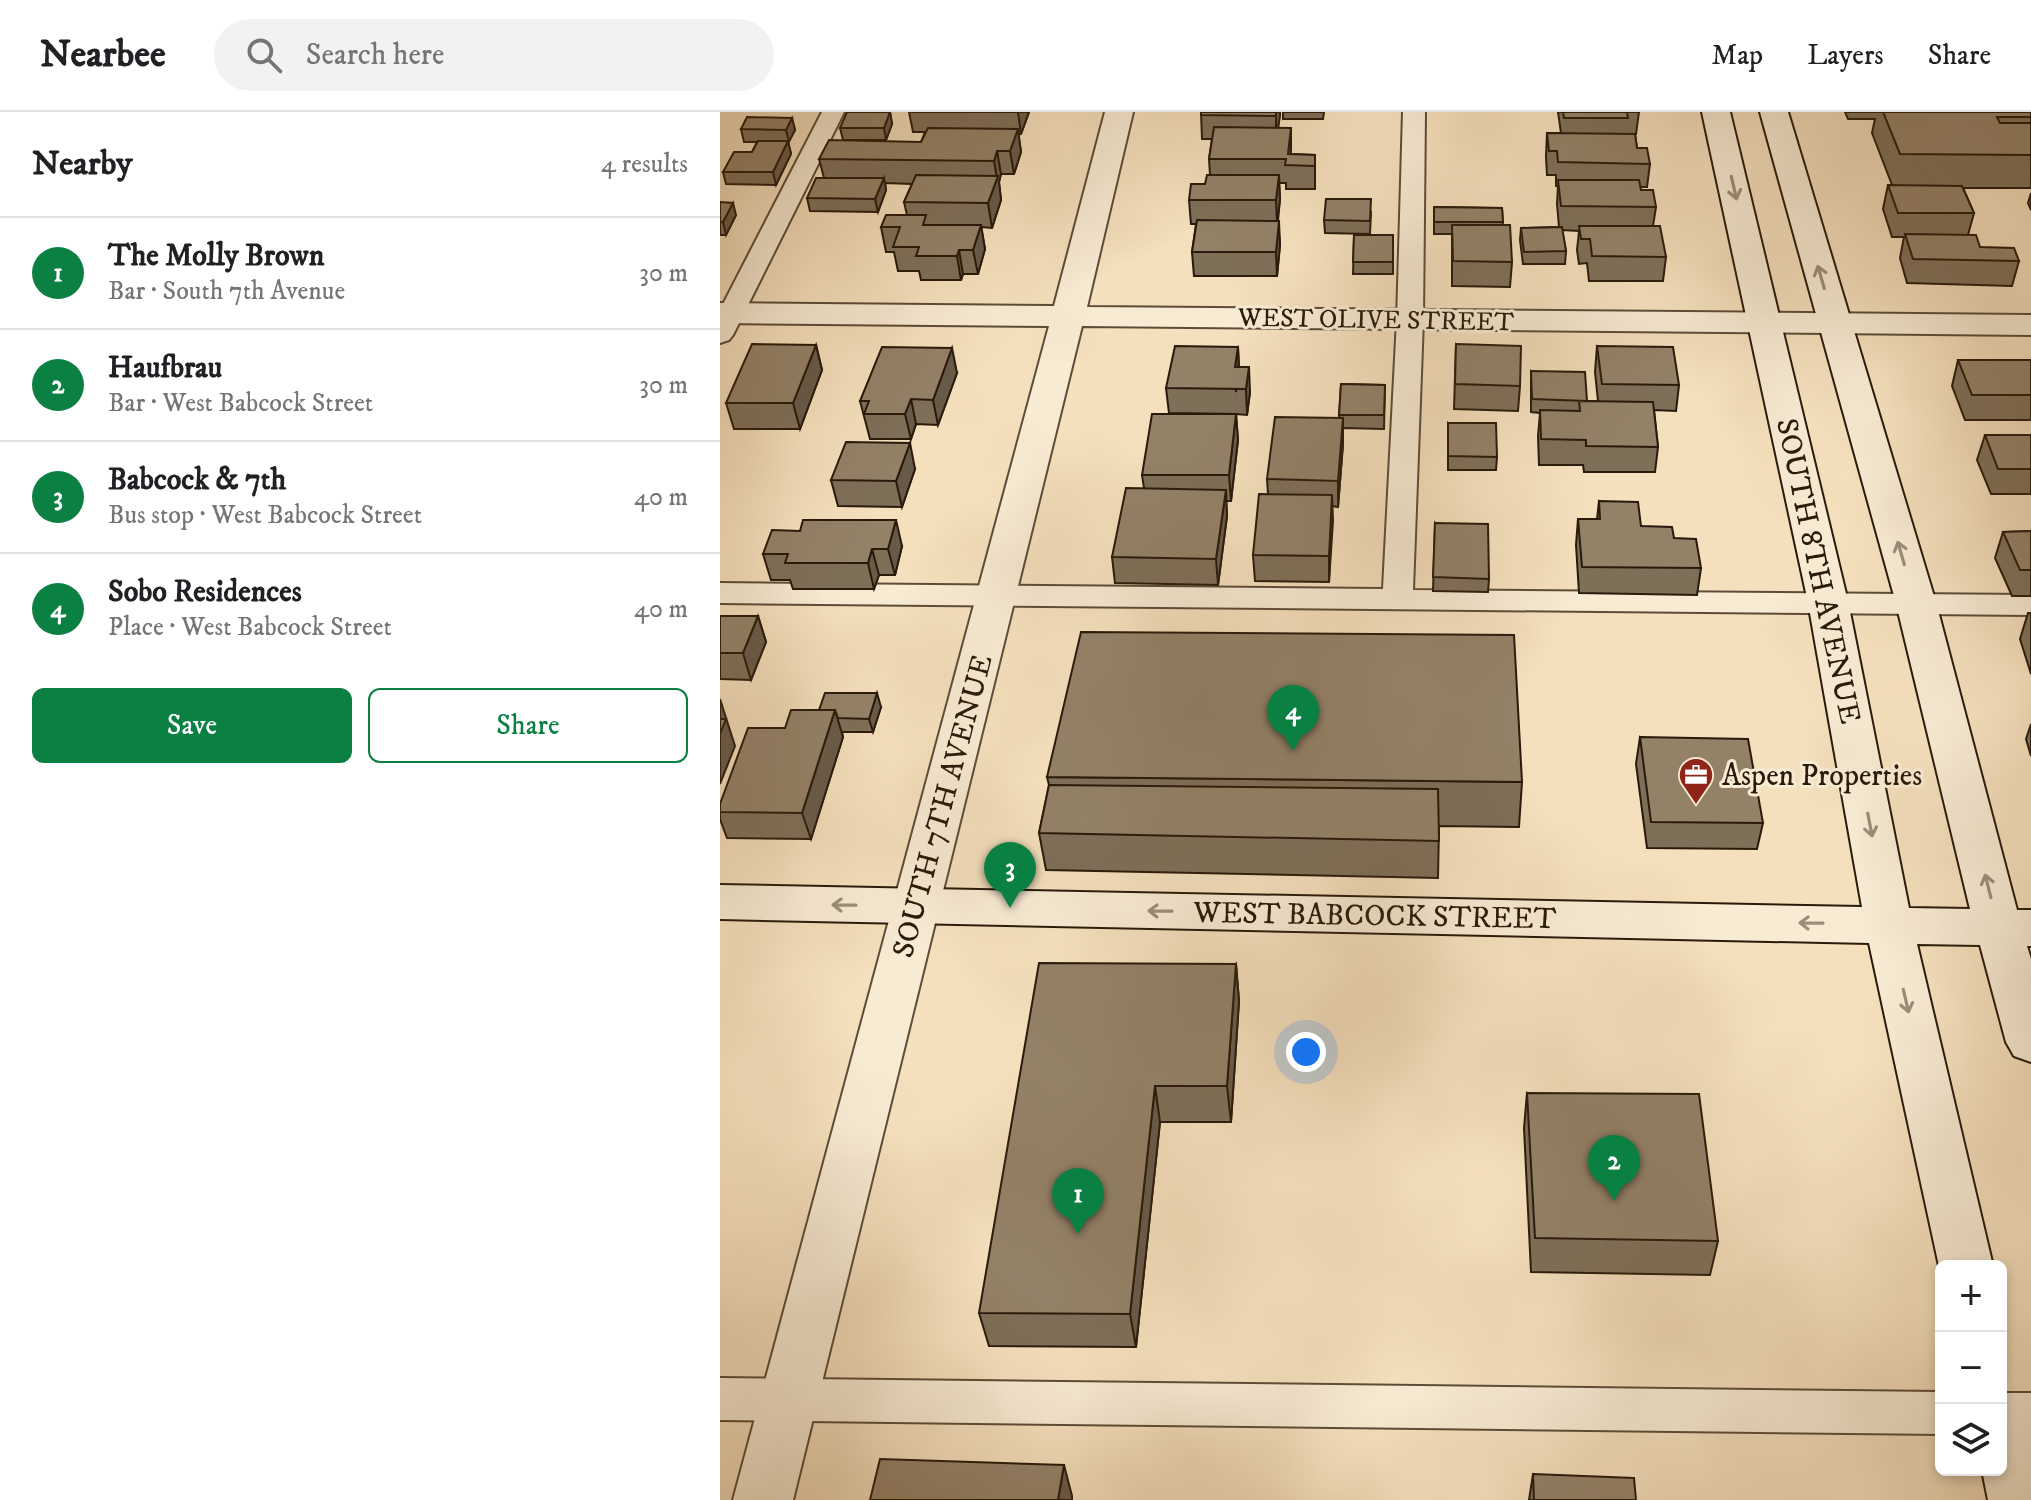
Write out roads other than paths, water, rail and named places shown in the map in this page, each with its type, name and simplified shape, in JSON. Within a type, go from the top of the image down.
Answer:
[{"type":"street","name":"SOUTH 7TH AVENUE","points":[[763,1500],[914,906],[999,594],[1119,112]]},
{"type":"street","name":"SOUTH 8TH AVENUE","points":[[1716,112],[1828,602],[1889,925],[1965,1260]]},
{"type":"street","points":[[1774,112],[1916,603],[2015,928],[2031,1042]]},
{"type":"street","name":"WEST OLIVE STREET","points":[[724,321],[1068,316],[2031,325]]},
{"type":"street","name":"WEST BABCOCK STREET","points":[[720,902],[2015,928]]},
{"type":"street","points":[[2007,1450],[2018,1500]]},
{"type":"lane","points":[[724,321],[833,112]]},
{"type":"lane","points":[[1398,598],[1410,320],[1414,112]]},
{"type":"lane","points":[[720,593],[2031,605]]},
{"type":"lane","points":[[720,1399],[1935,1413]]},
{"type":"lane","points":[[2007,1414],[2031,1414]]},
{"type":"place","name":"Sobo Residences","points":[[1293,751]]},
{"type":"place","name":"Aspen Properties","points":[[1696,806]]},
{"type":"place","name":"Babcock & 7th","points":[[1010,908]]},
{"type":"place","name":"Haufbrau","points":[[1614,1201]]},
{"type":"place","name":"The Molly Brown","points":[[1078,1234]]}]
